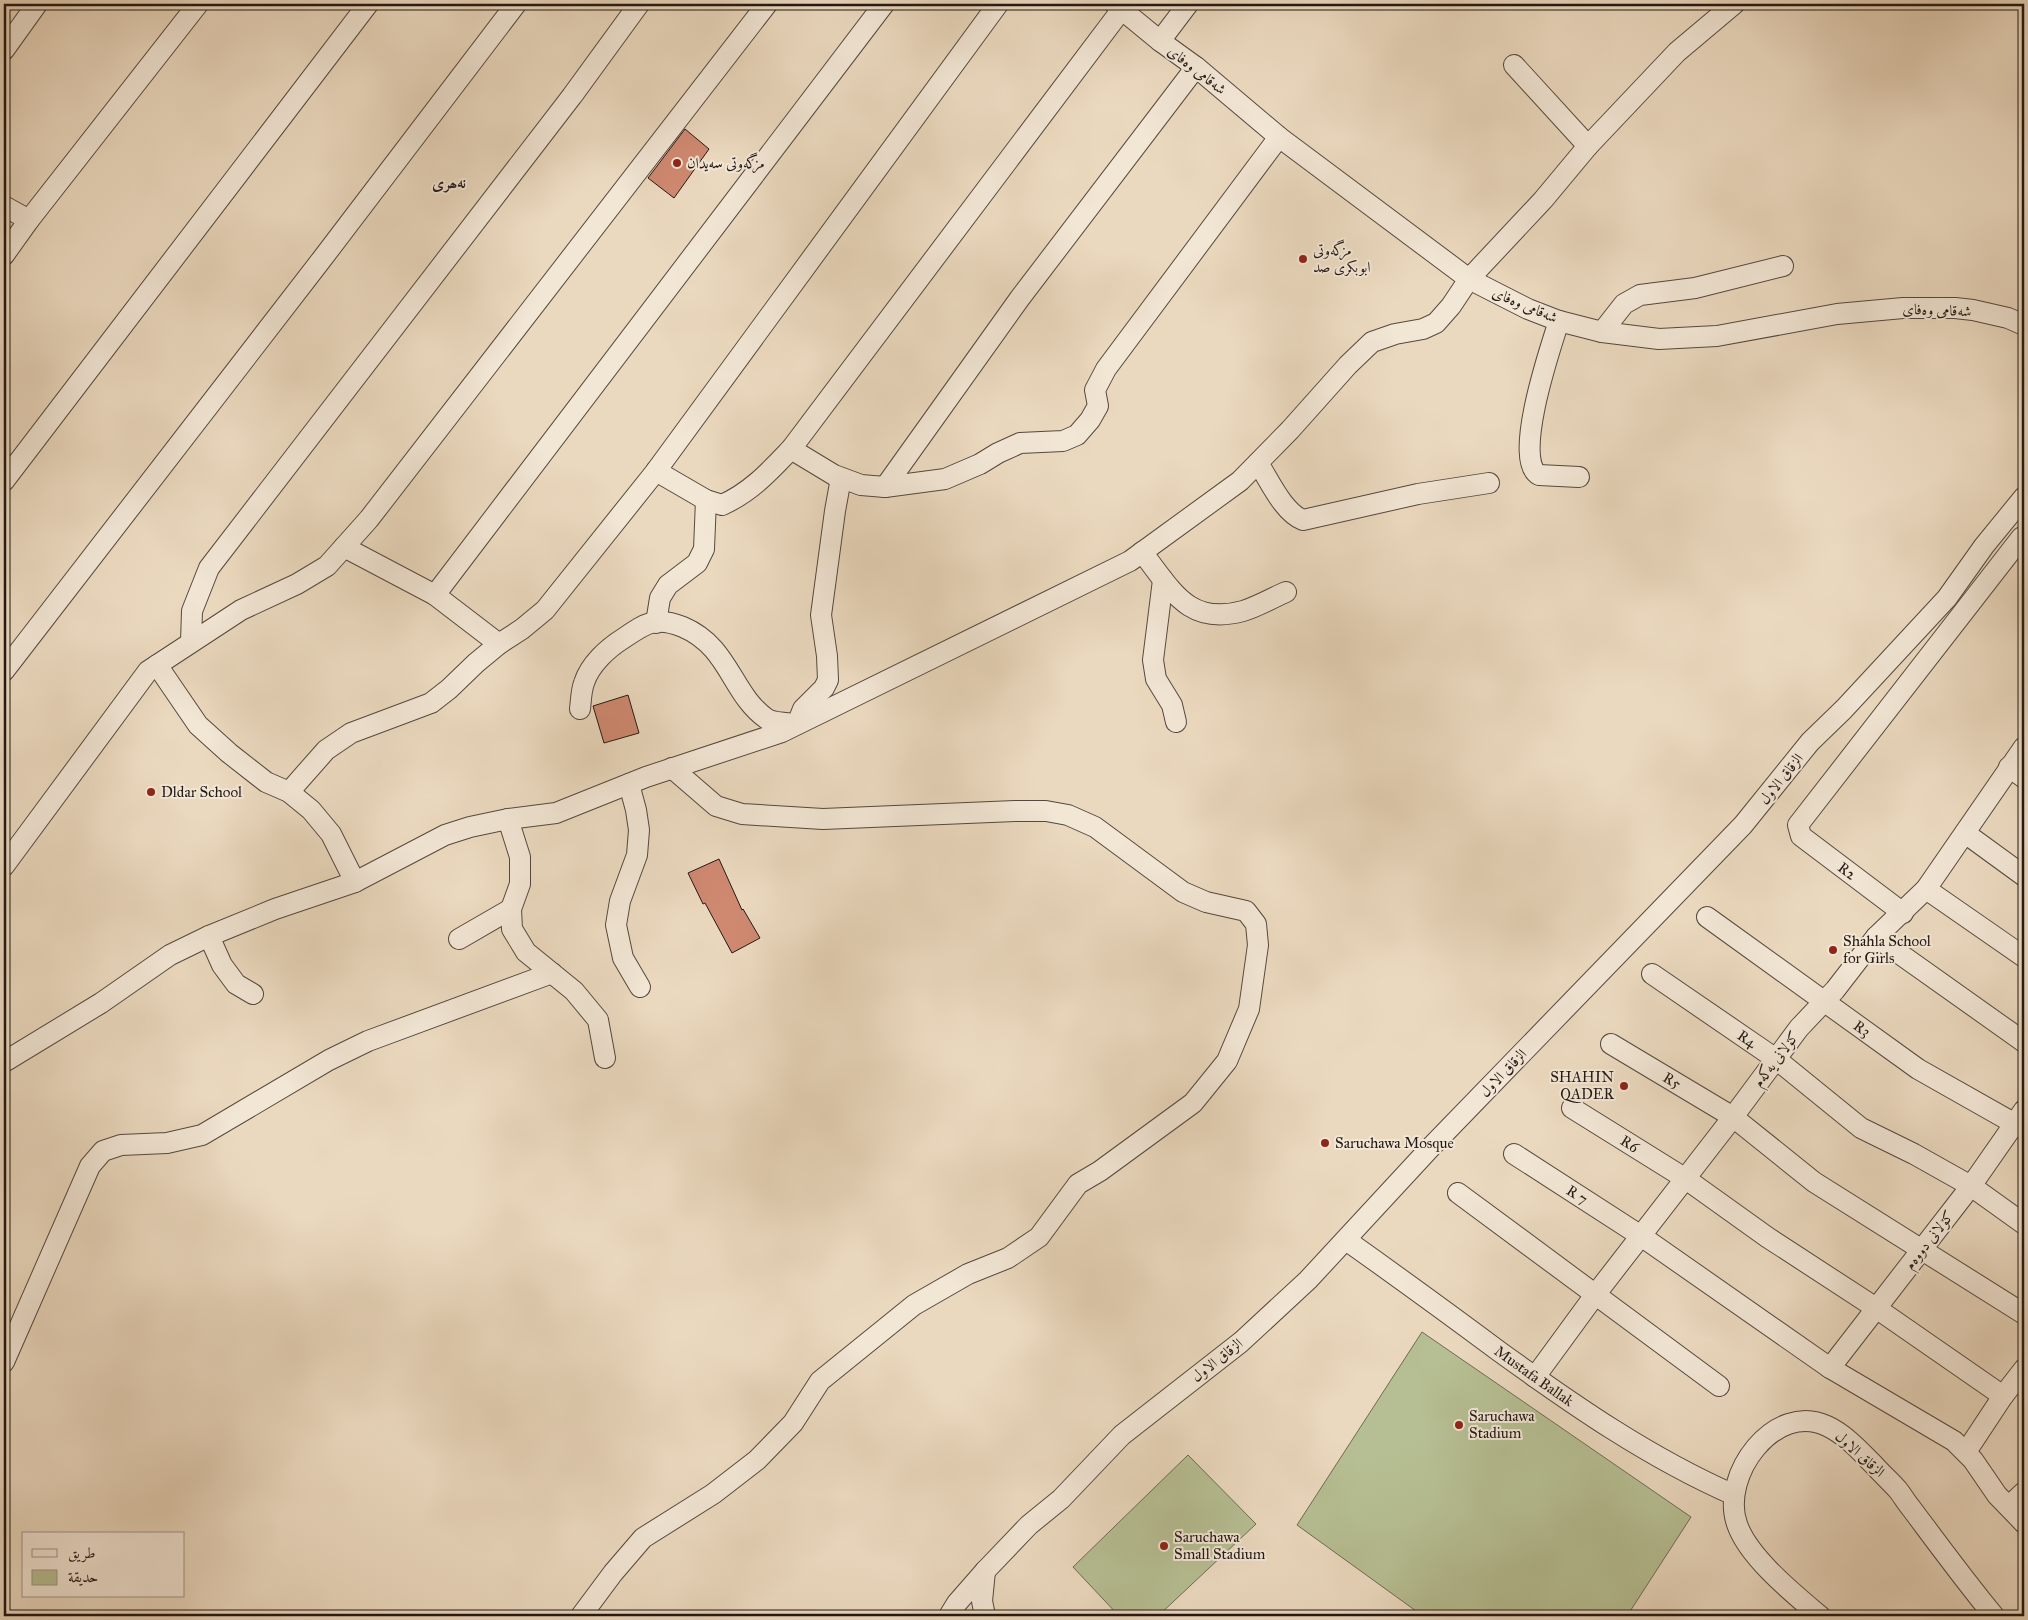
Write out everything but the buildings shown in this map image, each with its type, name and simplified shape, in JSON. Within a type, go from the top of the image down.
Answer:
[{"type":"street","points":[[4,50],[37,4]]},
{"type":"street","points":[[4,255],[29,220],[198,4]]},
{"type":"street","points":[[4,481],[368,4]]},
{"type":"street","points":[[4,671],[516,4]]},
{"type":"street","points":[[192,642],[192,611],[209,568],[566,104],[640,4]]},
{"type":"street","points":[[4,866],[148,672],[241,610],[297,584],[327,566],[369,520],[767,4]]},
{"type":"street","points":[[435,595],[884,4]]},
{"type":"street","points":[[289,792],[326,750],[351,733],[431,703],[499,644],[522,630],[545,610],[656,471],[998,4]]},
{"type":"street","points":[[1160,41],[1188,4]]},
{"type":"street","points":[[4,1062],[102,1003],[170,955],[209,936],[275,909],[354,882],[445,835],[470,827],[508,819],[556,813],[672,768],[782,732],[1130,561],[1240,481],[1290,430],[1348,365],[1372,342],[1395,334],[1423,329],[1436,323],[1470,279],[1543,200],[1588,146],[1677,52],[1734,4]]},
{"type":"street","points":[[656,471],[706,500],[722,505],[737,499],[759,483],[791,449],[1119,6]]},
{"type":"street","name":"شەقامی وەفای","points":[[1119,6],[1160,41],[1196,67],[1279,137],[1470,279],[1513,302],[1559,321],[1602,332],[1650,338],[1688,339],[1717,336],[1837,314],[1903,308],[1973,310],[2008,318],[2024,325]]},
{"type":"street","points":[[1514,65],[1588,146]]},
{"type":"street","points":[[885,487],[1020,298],[1196,67]]},
{"type":"street","points":[[791,449],[841,478],[861,485],[885,487],[945,479],[980,464],[998,452],[1020,443],[1063,441],[1077,435],[1090,420],[1098,406],[1094,390],[1106,369],[1279,137]]},
{"type":"street","points":[[4,206],[29,220]]},
{"type":"street","points":[[1602,332],[1624,304],[1640,295],[1695,288],[1783,266]]},
{"type":"street","points":[[1559,321],[1535,402],[1531,466],[1535,473],[1539,475],[1579,477]]},
{"type":"street","points":[[1258,463],[1282,501],[1295,517],[1304,520],[1418,494],[1489,482]]},
{"type":"street","points":[[797,724],[803,709],[824,688],[828,680],[827,656],[821,615],[841,478]]},
{"type":"street","name":"الزقاق الاول","points":[[950,1616],[957,1603],[1029,1525],[1061,1499],[1122,1434],[1264,1322],[1308,1280],[1439,1139],[1743,825],[1810,742],[1844,709],[1947,598],[1984,546],[2024,498]]},
{"type":"street","points":[[656,622],[660,598],[668,585],[697,563],[704,549],[706,500]]},
{"type":"street","name":"R2","points":[[1903,912],[1801,836],[1798,825],[2021,538],[2024,539]]},
{"type":"street","points":[[344,547],[435,595],[499,644]]},
{"type":"street","points":[[1142,552],[1172,591],[1194,610],[1206,615],[1218,616],[1244,611],[1286,592]]},
{"type":"street","points":[[1163,580],[1153,660],[1156,679],[1172,705],[1176,722]]},
{"type":"street","points":[[580,709],[583,683],[594,664],[616,643],[644,624],[668,621],[694,632],[716,649],[746,697],[768,720],[797,724]]},
{"type":"street","points":[[157,665],[198,725],[229,753],[266,782],[289,792],[311,810],[331,834],[354,882]]},
{"type":"street","name":"کۆلانی یەکەم","points":[[1535,1377],[1595,1295],[1686,1179],[1799,1028],[1824,1000],[1836,990],[1876,937],[1926,889],[1964,833],[2017,772],[2024,748]]},
{"type":"street","points":[[581,1616],[613,1573],[643,1538],[713,1494],[757,1460],[793,1422],[820,1380],[914,1305],[968,1274],[1008,1258],[1039,1237],[1078,1184],[1100,1171],[1193,1103],[1227,1061],[1249,1009],[1258,946],[1256,924],[1246,911],[1206,902],[1183,892],[1095,827],[1068,815],[1046,811],[1015,810],[823,819],[742,814],[716,806],[672,768]]},
{"type":"street","points":[[629,784],[639,830],[637,855],[620,900],[616,925],[623,958],[640,988]]},
{"type":"street","points":[[508,819],[520,857],[520,884],[511,909],[512,929],[526,952],[574,991],[598,1020],[606,1058]]},
{"type":"street","points":[[1964,833],[2024,876]]},
{"type":"street","points":[[1926,889],[2024,957]]},
{"type":"street","points":[[458,940],[511,909]]},
{"type":"street","name":"R3","points":[[1707,917],[1918,1069],[2021,1121]]},
{"type":"street","points":[[209,936],[222,965],[236,984],[253,994]]},
{"type":"street","points":[[1876,937],[2024,1042]]},
{"type":"street","points":[[4,1362],[90,1166],[103,1151],[120,1145],[167,1143],[202,1135],[330,1060],[368,1041],[552,973]]},
{"type":"street","name":"R4","points":[[1652,974],[1776,1058],[1861,1128],[1914,1154],[1971,1186],[2024,1224]]},
{"type":"street","name":"R5","points":[[1611,1044],[1733,1117],[1814,1182],[2024,1314]]},
{"type":"street","name":"R6","points":[[1572,1108],[1686,1179],[1767,1237],[1876,1308],[2003,1396]]},
{"type":"street","name":"کۆلانی دووەم","points":[[1830,1368],[2021,1121]]},
{"type":"street","name":"R 7","points":[[1514,1154],[1640,1236],[1830,1368],[1954,1441],[1966,1452],[1997,1495],[2024,1523]]},
{"type":"street","points":[[1458,1194],[1719,1386]]},
{"type":"street","name":"Mustafa Ballak","points":[[1346,1240],[1535,1377],[1623,1437],[1702,1481],[1734,1495]]},
{"type":"street","points":[[1966,1452],[2003,1396],[2024,1369]]},
{"type":"street","name":"الزقاق الاول","points":[[1820,1616],[1778,1580],[1745,1541],[1734,1514],[1734,1495],[1737,1479],[1744,1463],[1758,1444],[1789,1424],[1802,1422],[1815,1422],[1827,1426],[1855,1446],[1898,1490],[1974,1593],[1994,1616]]},
{"type":"street","points":[[2009,1506],[2024,1492]]},
{"type":"street","points":[[985,1616],[982,1601],[986,1571]]},
{"type":"green space","name":"Saruchawa Stadium","points":[[1422,1332],[1691,1517],[1627,1616],[1423,1616],[1297,1525]]},
{"type":"green space","name":"Saruchawa Small Stadium","points":[[1188,1455],[1256,1524],[1158,1616],[1119,1616],[1073,1567]]},
{"type":"place","name":"مزگەوتی سەیدان","points":[[677,163]]},
{"type":"place","name":"مزگەوتی ابوبکری صد","points":[[1303,259]]},
{"type":"place","name":"Dldar School","points":[[151,792]]},
{"type":"place","name":"Shahla School for Girls","points":[[1833,950]]},
{"type":"place","name":"SHAHIN QADER","points":[[1624,1086]]},
{"type":"place","name":"Saruchawa Mosque","points":[[1325,1143]]},
{"type":"place","name":"Saruchawa Stadium","points":[[1459,1425]]},
{"type":"place","name":"Saruchawa Small Stadium","points":[[1164,1546]]},
{"type":"district","name":"نەھری","points":[[449,182]]}]
